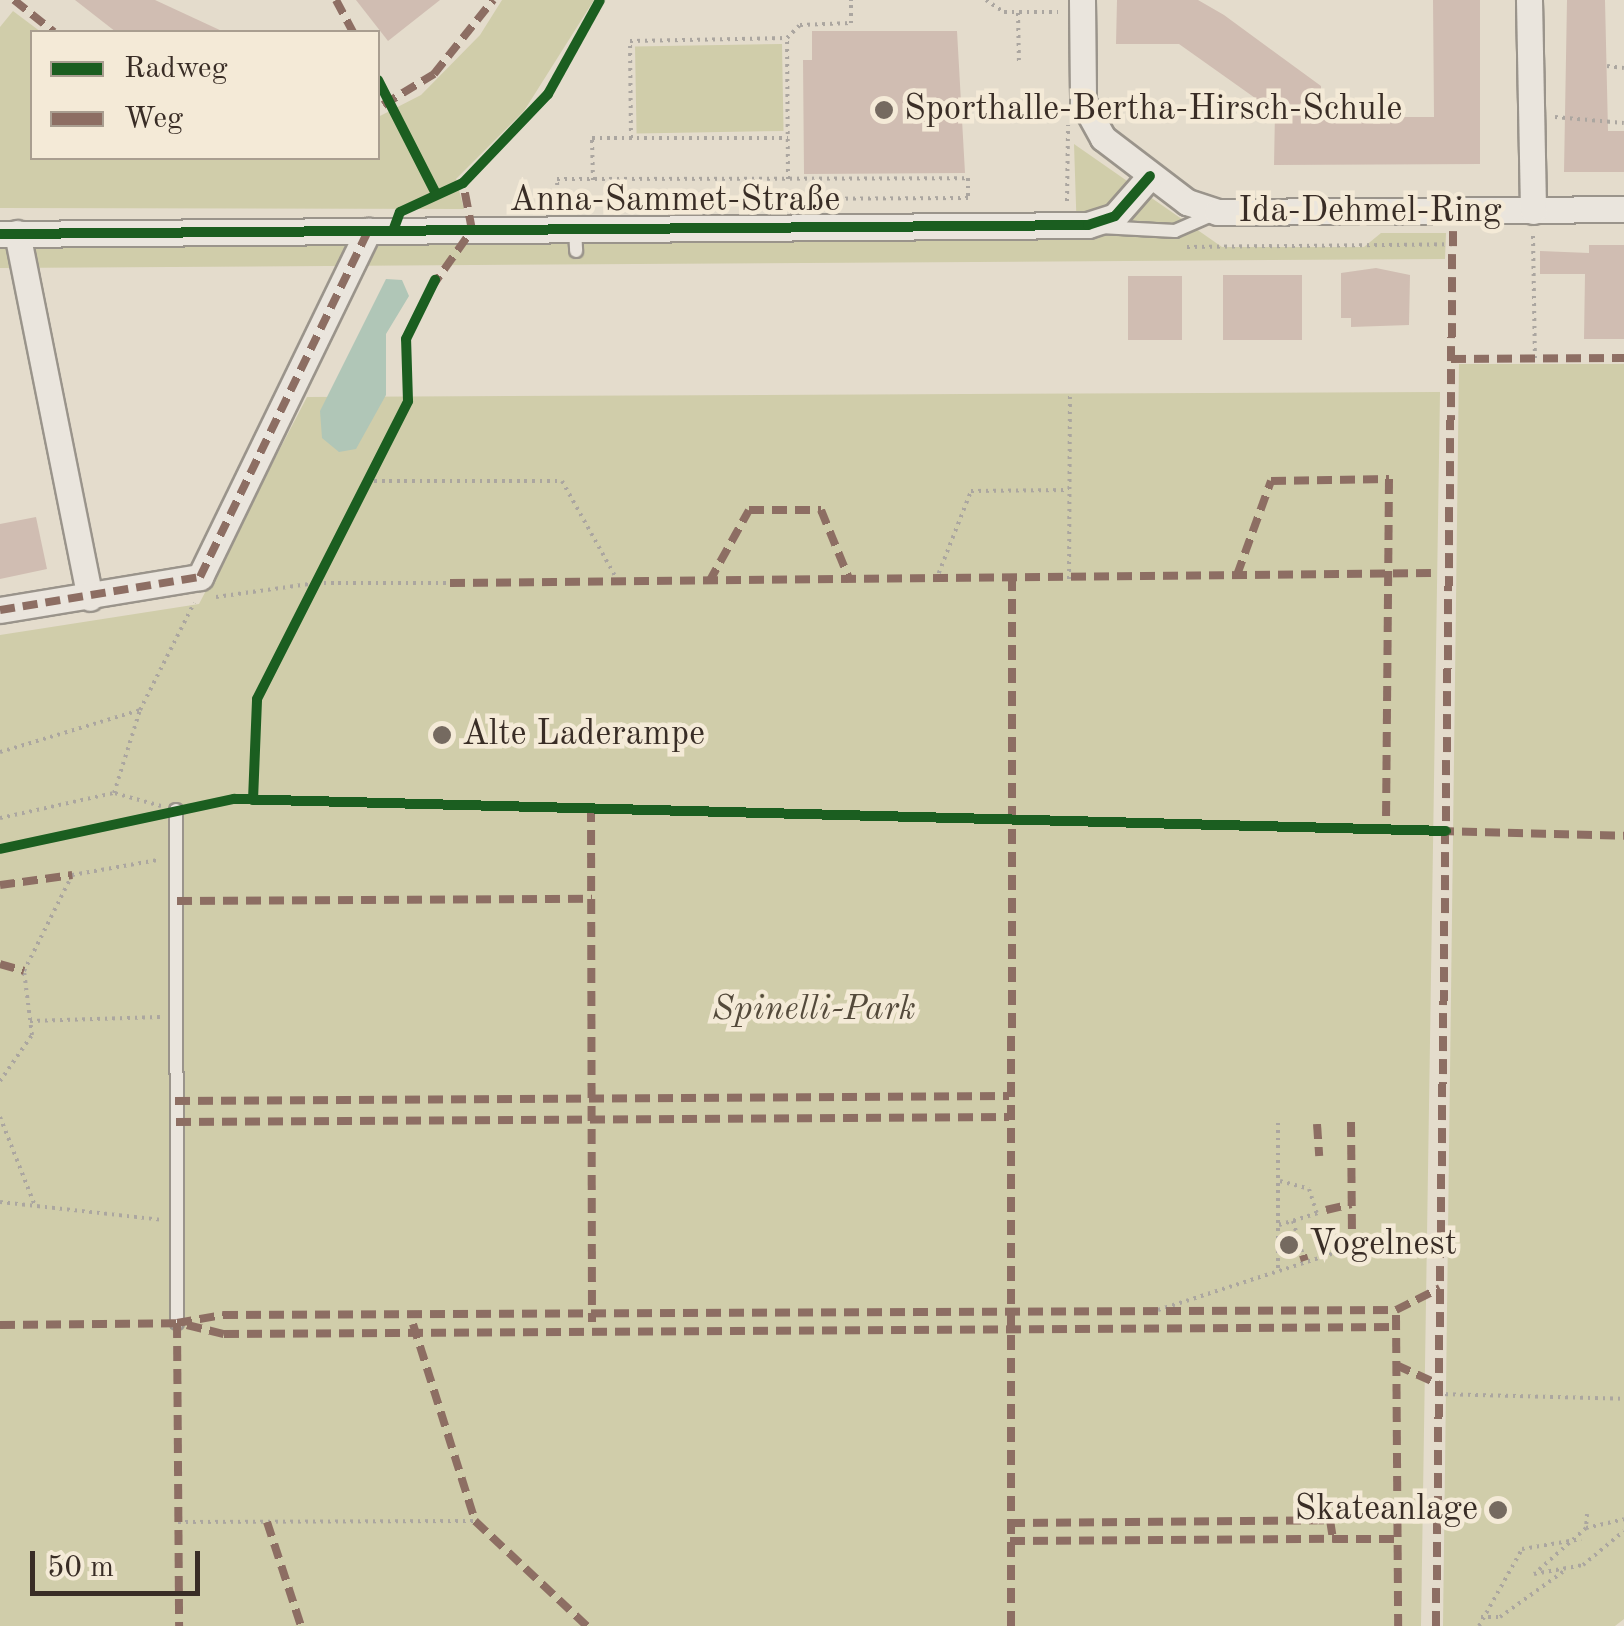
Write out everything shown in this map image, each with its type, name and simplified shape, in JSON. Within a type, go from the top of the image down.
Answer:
[{"type":"street","points":[[1082,0],[1082,102]]},
{"type":"street","points":[[1529,0],[1532,211]]},
{"type":"street","name":"Ida-Dehmel-Ring","points":[[1082,102],[1103,138],[1150,176],[1217,212],[1624,210]]},
{"type":"street","points":[[1077,226],[1115,216],[1150,176]]},
{"type":"street","name":"Anna-Sammet-Straße","points":[[8,233],[363,242],[1077,226]]},
{"type":"street","points":[[8,233],[90,598]]},
{"type":"street","points":[[0,610],[200,577],[363,242]]},
{"type":"lane","points":[[1077,226],[1175,231],[1217,212]]},
{"type":"lane","points":[[176,810],[177,1323]]},
{"type":"path","points":[[788,179],[788,38],[800,25],[851,23],[851,0]]},
{"type":"path","points":[[986,0],[1018,12],[1052,12]]},
{"type":"path","points":[[1018,12],[1018,63]]},
{"type":"path","points":[[631,138],[630,41],[788,38]]},
{"type":"path","points":[[1606,66],[1624,68]]},
{"type":"path","points":[[1077,226],[1068,109],[1082,102]]},
{"type":"path","points":[[1530,117],[1624,124]]},
{"type":"path","points":[[592,180],[592,138],[788,138]]},
{"type":"path","points":[[968,178],[968,198],[558,200],[558,180],[788,179],[968,178]]},
{"type":"path","points":[[1532,211],[1535,359]]},
{"type":"path","points":[[1069,579],[1070,395]]},
{"type":"path","points":[[368,481],[562,481],[618,581]]},
{"type":"path","points":[[936,580],[971,490],[1069,490]]},
{"type":"path","points":[[226,596],[316,583],[450,582]]},
{"type":"path","points":[[114,793],[140,710],[196,600]]},
{"type":"path","points":[[0,752],[140,710]]},
{"type":"path","points":[[0,818],[114,793],[176,810]]},
{"type":"path","points":[[140,818],[176,810]]},
{"type":"path","points":[[0,1081],[32,1035],[24,971],[72,874],[176,860]]},
{"type":"path","points":[[30,1021],[177,1016]]},
{"type":"path","points":[[0,1117],[35,1206]]},
{"type":"path","points":[[1278,1123],[1278,1269]]},
{"type":"path","points":[[1279,1181],[1309,1189],[1319,1212],[1279,1224]]},
{"type":"path","points":[[0,1202],[176,1222]]},
{"type":"path","points":[[1293,1220],[1303,1255]]},
{"type":"path","points":[[1158,1310],[1384,1238]]},
{"type":"path","points":[[1438,1394],[1624,1399]]},
{"type":"path","points":[[1564,1570],[1534,1570],[1582,1539],[1587,1514]]},
{"type":"path","points":[[1586,1528],[1624,1519]]},
{"type":"path","points":[[178,1522],[475,1521]]},
{"type":"path","points":[[1481,1616],[1500,1617],[1564,1570],[1623,1540],[1624,1531]]},
{"type":"path","points":[[1479,1626],[1481,1616],[1522,1548],[1582,1539]]},
{"type":"green space","points":[[502,0],[594,0],[524,111],[456,179],[464,209],[0,208],[0,27],[13,11],[38,30],[30,30],[30,160],[380,160],[380,116],[421,95],[480,35]]},
{"type":"green space","points":[[782,44],[784,131],[637,134],[635,47]]},
{"type":"green space","points":[[1074,144],[1222,247],[1364,247],[1381,233],[1446,233],[1445,259],[0,268],[0,244],[1077,236]]},
{"type":"green space","points":[[1459,364],[1624,364],[1624,1619],[1615,1626],[1443,1626]]},
{"type":"green space","name":"Spinelli-Park","points":[[1440,392],[1421,1626],[0,1626],[0,635],[199,604],[307,397]]},
{"type":"shaded area","points":[[386,279],[402,280],[409,296],[386,334],[386,395],[356,449],[339,452],[322,438],[320,411]]},
{"type":"building","points":[[75,0],[155,0],[220,30],[113,30]]},
{"type":"building","points":[[356,0],[440,0],[388,41]]},
{"type":"building","points":[[1117,0],[1198,0],[1321,86],[1321,117],[1434,117],[1433,0],[1480,0],[1480,164],[1274,165],[1275,112],[1179,44],[1116,44]]},
{"type":"building","points":[[1567,0],[1605,0],[1608,131],[1624,131],[1624,172],[1564,172]]},
{"type":"building","name":"Sporthalle-Bertha-Hirsch-Schule","points":[[812,31],[957,31],[965,173],[804,174],[803,60],[812,60]]},
{"type":"building","points":[[1589,245],[1624,245],[1624,339],[1584,339],[1585,274],[1540,274],[1540,251],[1589,253]]},
{"type":"building","points":[[1376,268],[1410,275],[1409,325],[1351,327],[1351,318],[1341,318],[1341,273]]},
{"type":"building","points":[[1223,275],[1302,275],[1302,340],[1223,340]]},
{"type":"building","points":[[1128,276],[1182,276],[1182,340],[1128,340]]},
{"type":"building","points":[[36,517],[47,569],[0,579],[0,524]]},
{"type":"marked path","points":[[14,0],[52,30]]},
{"type":"marked path","points":[[336,0],[352,30]]},
{"type":"marked path","points":[[383,105],[434,74],[493,0]]},
{"type":"marked path","points":[[431,288],[472,230],[463,183]]},
{"type":"marked path","points":[[1436,1626],[1453,211]]},
{"type":"marked path","points":[[0,610],[200,577],[368,231]]},
{"type":"marked path","points":[[1451,359],[1624,358]]},
{"type":"marked path","points":[[1237,575],[1271,481],[1389,479],[1386,830]]},
{"type":"marked path","points":[[709,582],[749,510],[821,510],[850,581]]},
{"type":"marked path","points":[[450,583],[1431,573]]},
{"type":"marked path","points":[[1011,1626],[1012,580]]},
{"type":"marked path","points":[[591,807],[592,1322]]},
{"type":"marked path","points":[[1439,831],[1624,836]]},
{"type":"marked path","points":[[0,885],[72,875]]},
{"type":"marked path","points":[[177,901],[592,899]]},
{"type":"marked path","points":[[0,964],[24,971]]},
{"type":"marked path","points":[[175,1101],[1009,1096]]},
{"type":"marked path","points":[[176,1122],[1009,1117]]},
{"type":"marked path","points":[[1351,1122],[1352,1247]]},
{"type":"marked path","points":[[1317,1124],[1319,1156]]},
{"type":"marked path","points":[[1326,1210],[1351,1204]]},
{"type":"marked path","points":[[1303,1255],[1305,1261]]},
{"type":"marked path","points":[[0,1325],[177,1323],[223,1315],[1396,1310],[1440,1288]]},
{"type":"marked path","points":[[1396,1315],[1398,1626]]},
{"type":"marked path","points":[[177,1323],[179,1626]]},
{"type":"marked path","points":[[413,1324],[475,1521],[587,1626]]},
{"type":"marked path","points":[[187,1325],[224,1334],[1396,1327]]},
{"type":"marked path","points":[[1396,1365],[1438,1384]]},
{"type":"marked path","points":[[1010,1523],[1330,1520],[1333,1539],[1397,1539]]},
{"type":"marked path","points":[[267,1522],[301,1626]]},
{"type":"marked path","points":[[1010,1541],[1333,1539]]},
{"type":"cycle path","points":[[393,231],[400,212],[463,183],[548,94],[600,0]]},
{"type":"cycle path","points":[[380,84],[436,194]]},
{"type":"cycle path","points":[[0,234],[1088,225],[1115,216],[1150,176]]},
{"type":"cycle path","points":[[253,800],[257,699],[408,401],[406,339],[435,280]]},
{"type":"cycle path","points":[[0,849],[234,799],[1446,831]]},
{"type":"place","name":"Sporthalle-Bertha-Hirsch-Schule","points":[[884,110]]},
{"type":"place","name":"Alte Laderampe","points":[[442,735]]},
{"type":"place","name":"Vogelnest","points":[[1289,1245]]},
{"type":"place","name":"Skateanlage","points":[[1498,1510]]}]
